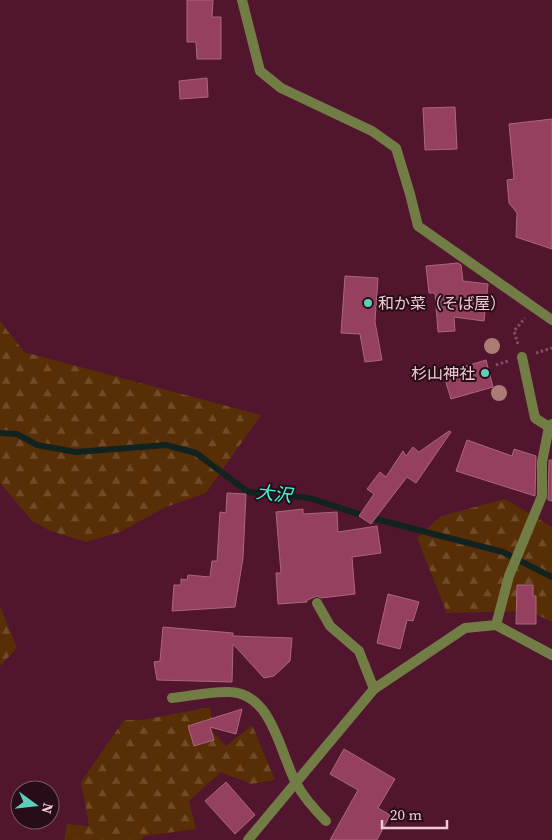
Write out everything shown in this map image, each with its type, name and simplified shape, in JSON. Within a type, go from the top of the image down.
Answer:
[{"type":"street","points":[[242,0],[260,71],[281,88],[372,131],[396,148],[418,226],[552,320]]},
{"type":"street","points":[[496,625],[508,576],[542,496],[542,462],[551,425],[535,418],[522,357]]},
{"type":"street","points":[[317,604],[330,626],[359,651],[374,689]]},
{"type":"street","points":[[248,840],[374,689],[465,628],[496,625],[552,655]]},
{"type":"street","points":[[172,698],[231,692],[249,697],[265,712],[295,782],[308,803],[326,822]]},
{"type":"path","points":[[522,357],[514,331],[534,309]]},
{"type":"green space","points":[[0,321],[24,352],[261,415],[206,493],[166,507],[120,532],[86,542],[51,531],[33,522],[0,483]]},
{"type":"green space","points":[[505,499],[552,527],[552,622],[530,611],[447,613],[417,538],[441,516]]},
{"type":"green space","points":[[0,606],[17,648],[0,666]]},
{"type":"green space","points":[[210,707],[213,732],[226,746],[252,725],[275,780],[251,784],[221,772],[189,801],[196,829],[144,836],[142,840],[64,840],[67,824],[89,826],[81,782],[124,720],[142,720]]},
{"type":"building","points":[[187,0],[213,0],[212,17],[221,17],[221,59],[197,59],[196,42],[187,42]]},
{"type":"building","points":[[207,78],[208,97],[180,99],[179,81]]},
{"type":"building","points":[[455,107],[457,149],[425,150],[423,108]]},
{"type":"building","points":[[552,119],[552,249],[516,237],[517,213],[509,203],[507,180],[514,179],[509,124]]},
{"type":"building","points":[[458,263],[461,265],[463,281],[488,284],[484,321],[454,317],[455,331],[438,332],[435,293],[429,293],[426,266]]},
{"type":"building","points":[[345,276],[378,278],[375,322],[382,360],[365,362],[360,334],[341,333]]},
{"type":"building","name":"杉山神社","points":[[486,360],[493,387],[451,399],[443,373]]},
{"type":"building","points":[[449,431],[451,432],[416,483],[407,477],[371,524],[359,516],[374,494],[367,489],[380,472],[386,477],[403,451],[406,456],[413,447],[419,452]]},
{"type":"building","points":[[467,440],[512,456],[514,449],[536,456],[535,496],[456,471]]},
{"type":"building","points":[[549,460],[552,460],[552,501],[548,500]]},
{"type":"building","points":[[227,493],[246,494],[243,558],[235,607],[172,611],[174,585],[181,585],[181,579],[187,580],[188,575],[210,577],[212,561],[217,561],[220,512],[226,513]]},
{"type":"building","points":[[303,509],[303,514],[337,512],[338,532],[377,526],[381,553],[352,557],[355,594],[321,598],[317,596],[307,600],[307,602],[278,604],[276,573],[281,573],[276,512]]},
{"type":"building","points":[[517,585],[533,585],[533,596],[536,596],[536,624],[516,624]]},
{"type":"building","points":[[388,594],[419,602],[413,621],[407,620],[400,649],[377,643]]},
{"type":"building","points":[[163,627],[233,633],[233,636],[292,638],[290,661],[274,676],[264,678],[233,644],[232,682],[157,680],[154,662],[160,661]]},
{"type":"building","points":[[242,709],[236,734],[210,727],[214,740],[194,746],[188,726]]},
{"type":"building","points":[[344,749],[395,779],[378,808],[390,815],[377,840],[330,840],[358,790],[330,774]]},
{"type":"building","points":[[226,782],[255,815],[235,834],[205,801]]},
{"type":"waterway","name":"大沢","points":[[0,433],[17,434],[37,445],[76,452],[166,445],[196,453],[248,492],[309,498],[368,517],[503,552],[552,577]]},
{"type":"place","name":"和か菜（そば屋）","points":[[368,303]]},
{"type":"place","name":"杉山神社","points":[[485,373]]}]
